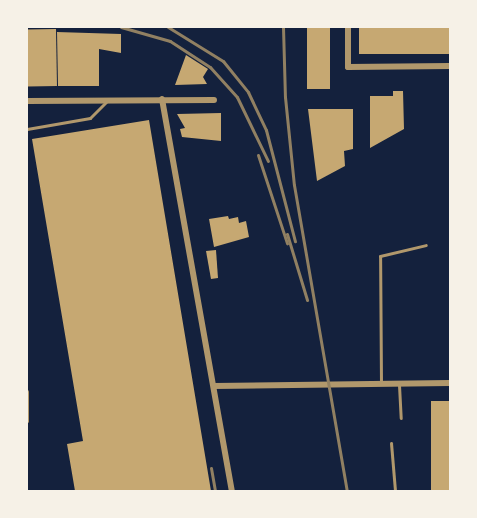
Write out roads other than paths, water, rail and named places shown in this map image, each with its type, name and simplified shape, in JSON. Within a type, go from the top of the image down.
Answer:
[{"type":"street","points":[[348,27],[348,67],[450,66]]},
{"type":"street","points":[[162,99],[232,491]]},
{"type":"street","points":[[27,101],[214,100]]},
{"type":"street","points":[[214,386],[450,383]]},
{"type":"lane","points":[[27,129],[90,118],[108,100]]},
{"type":"lane","points":[[381,384],[378,262],[385,254],[426,245]]},
{"type":"lane","points":[[399,383],[401,417]]},
{"type":"lane","points":[[27,391],[27,421]]},
{"type":"lane","points":[[391,443],[395,491]]},
{"type":"railway","points":[[121,27],[170,41],[210,67],[237,97],[268,161]]},
{"type":"railway","points":[[168,27],[223,61],[248,92],[266,130],[295,241]]},
{"type":"railway","points":[[283,27],[285,97],[294,185],[347,491]]},
{"type":"railway","points":[[258,155],[287,243]]},
{"type":"railway","points":[[287,234],[307,300]]},
{"type":"railway","points":[[211,468],[215,491]]}]
